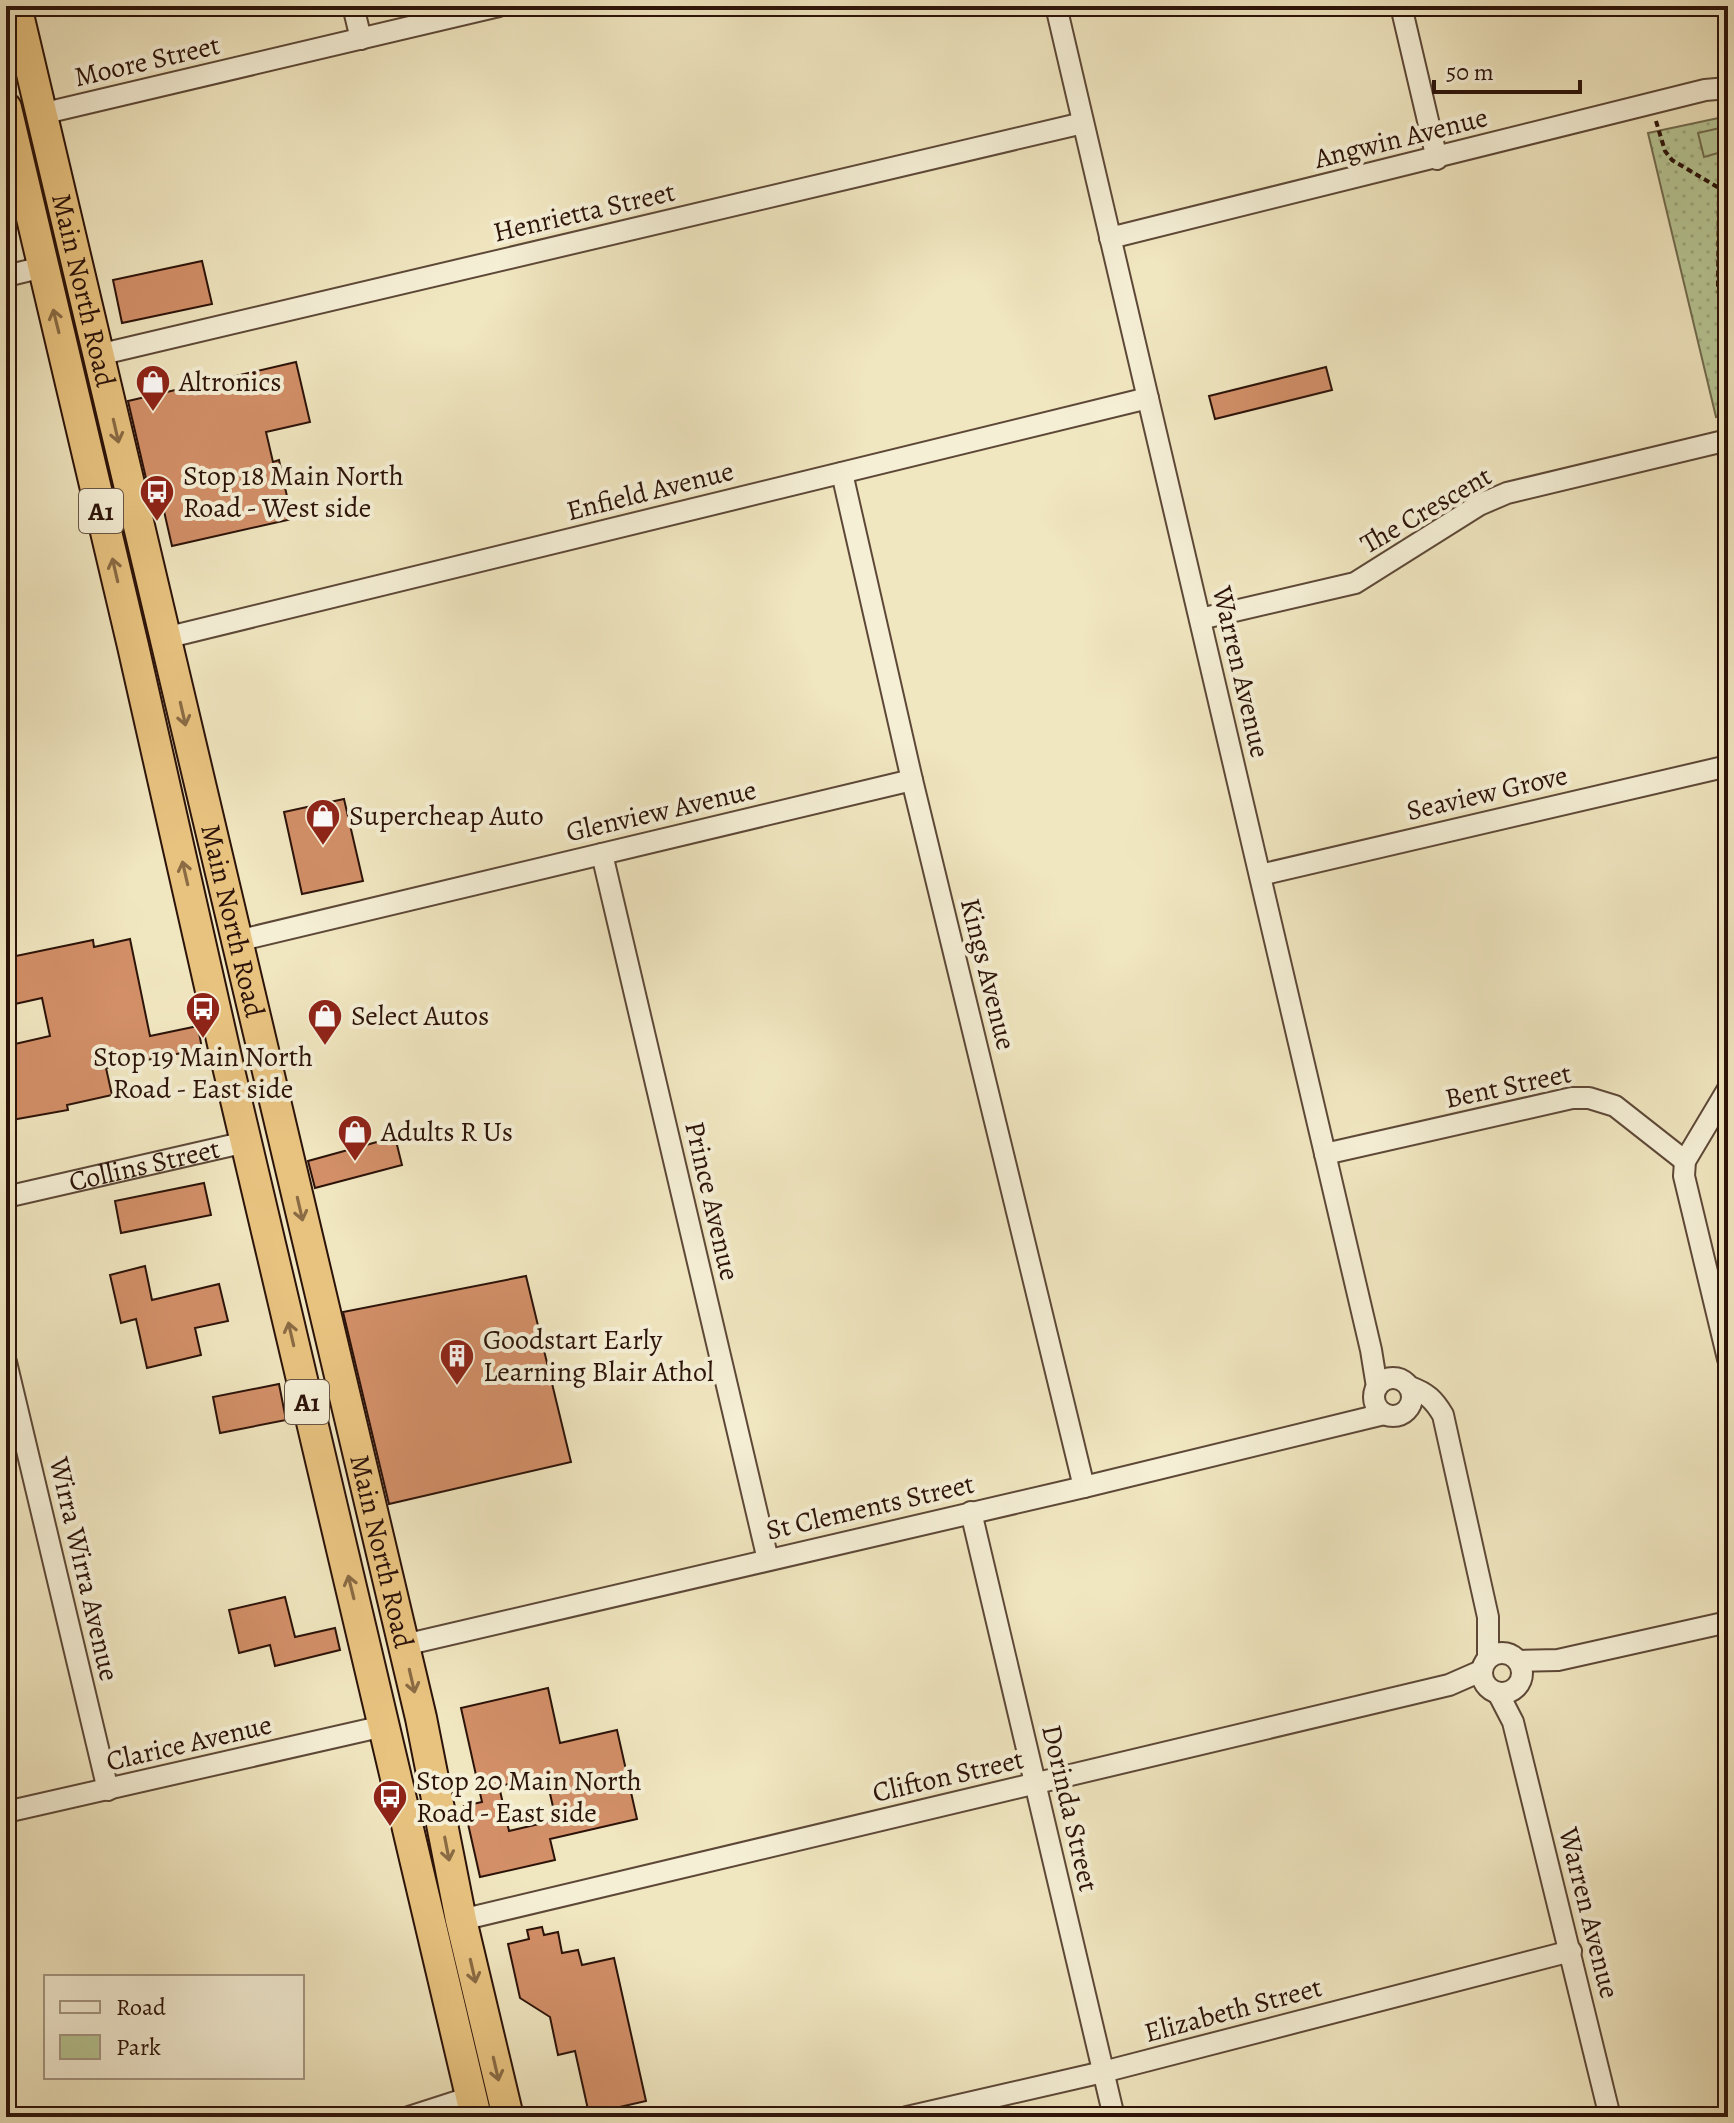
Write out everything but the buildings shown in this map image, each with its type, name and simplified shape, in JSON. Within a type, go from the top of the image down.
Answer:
[{"type":"highway","name":"Main North Road","points":[[16,6],[404,1645],[461,1920],[508,2117]]},
{"type":"highway","name":"Main North Road","points":[[6,108],[474,2107]]},
{"type":"highway","points":[[43,267],[76,260]]},
{"type":"highway","points":[[133,646],[165,638]]},
{"type":"highway","points":[[202,949],[237,941]]},
{"type":"highway","name":"Collins Street","points":[[246,1142],[282,1133]]},
{"type":"highway","points":[[384,1726],[421,1718]]},
{"type":"highway","points":[[431,1928],[461,1920]]},
{"type":"street","points":[[353,6],[361,39]]},
{"type":"street","name":"Moore Street","points":[[41,114],[499,6]]},
{"type":"street","name":"Warren Avenue","points":[[1056,6],[1371,1350],[1376,1391]]},
{"type":"street","points":[[1401,6],[1437,159]]},
{"type":"street","name":"Angwin Avenue","points":[[1705,90],[1728,79]]},
{"type":"street","name":"Angwin Avenue","points":[[1110,238],[1705,90],[1728,88]]},
{"type":"street","name":"Henrietta Street","points":[[98,355],[1083,123]]},
{"type":"street","points":[[6,276],[43,267]]},
{"type":"street","name":"Enfield Avenue","points":[[165,638],[1148,398]]},
{"type":"street","name":"The Crescent","points":[[1200,619],[1355,583],[1479,505],[1507,493],[1728,440]]},
{"type":"street","name":"Kings Avenue","points":[[842,473],[912,780],[1084,1487]]},
{"type":"street","name":"Seaview Grove","points":[[1260,875],[1728,766]]},
{"type":"street","name":"Glenview Avenue","points":[[237,941],[912,780]]},
{"type":"street","name":"Prince Avenue","points":[[602,854],[768,1560]]},
{"type":"street","points":[[1728,1089],[1685,1161],[1684,1176],[1728,1359]]},
{"type":"street","name":"Bent Street","points":[[1325,1154],[1572,1098],[1589,1098],[1615,1106],[1685,1161]]},
{"type":"street","name":"Collins Street","points":[[6,1197],[246,1142]]},
{"type":"street","name":"Warren Avenue","points":[[1371,1350],[1404,1383],[1425,1392],[1436,1402],[1443,1415],[1488,1617],[1610,2117]]},
{"type":"street","name":"Wirra Wirra Avenue","points":[[6,1362],[108,1790]]},
{"type":"street","points":[[1348,1422],[1382,1381],[1389,1378],[1404,1383],[1412,1395],[1408,1409],[1397,1415],[1384,1414],[1375,1403],[1376,1391]]},
{"type":"street","points":[[1408,1409],[1444,1426]]},
{"type":"street","name":"St Clements Street","points":[[404,1645],[1384,1414]]},
{"type":"street","name":"Dorinda Street","points":[[971,1512],[1114,2117]]},
{"type":"street","name":"Clifton Street","points":[[461,1920],[1449,1685],[1728,1622]]},
{"type":"street","name":"Clarice Avenue","points":[[6,1812],[384,1726]]},
{"type":"street","name":"Elizabeth Street","points":[[907,2117],[1103,2072],[1571,1951]]},
{"type":"street","points":[[409,2117],[474,2107]]},
{"type":"path","points":[[1652,104],[1665,151],[1672,160],[1719,188],[1719,285],[1728,347]]},
{"type":"path","points":[[1719,285],[1728,282]]},
{"type":"green space","points":[[1728,116],[1728,414],[1716,417],[1648,133]]},
{"type":"green space","points":[[1720,128],[1725,151],[1704,157],[1698,133]]},
{"type":"place","name":"Altronics","points":[[153,413]]},
{"type":"place","name":"Stop 18 Main North Road - West side","points":[[157,523]]},
{"type":"place","name":"Supercheap Auto","points":[[323,847]]},
{"type":"place","name":"Stop 19 Main North Road - East side","points":[[203,1040]]},
{"type":"place","name":"Select Autos","points":[[325,1047]]},
{"type":"place","name":"Adults R Us","points":[[355,1163]]},
{"type":"place","name":"Goodstart Early Learning Blair Athol","points":[[457,1387]]},
{"type":"place","name":"Stop 20 Main North Road - East side","points":[[390,1828]]}]
